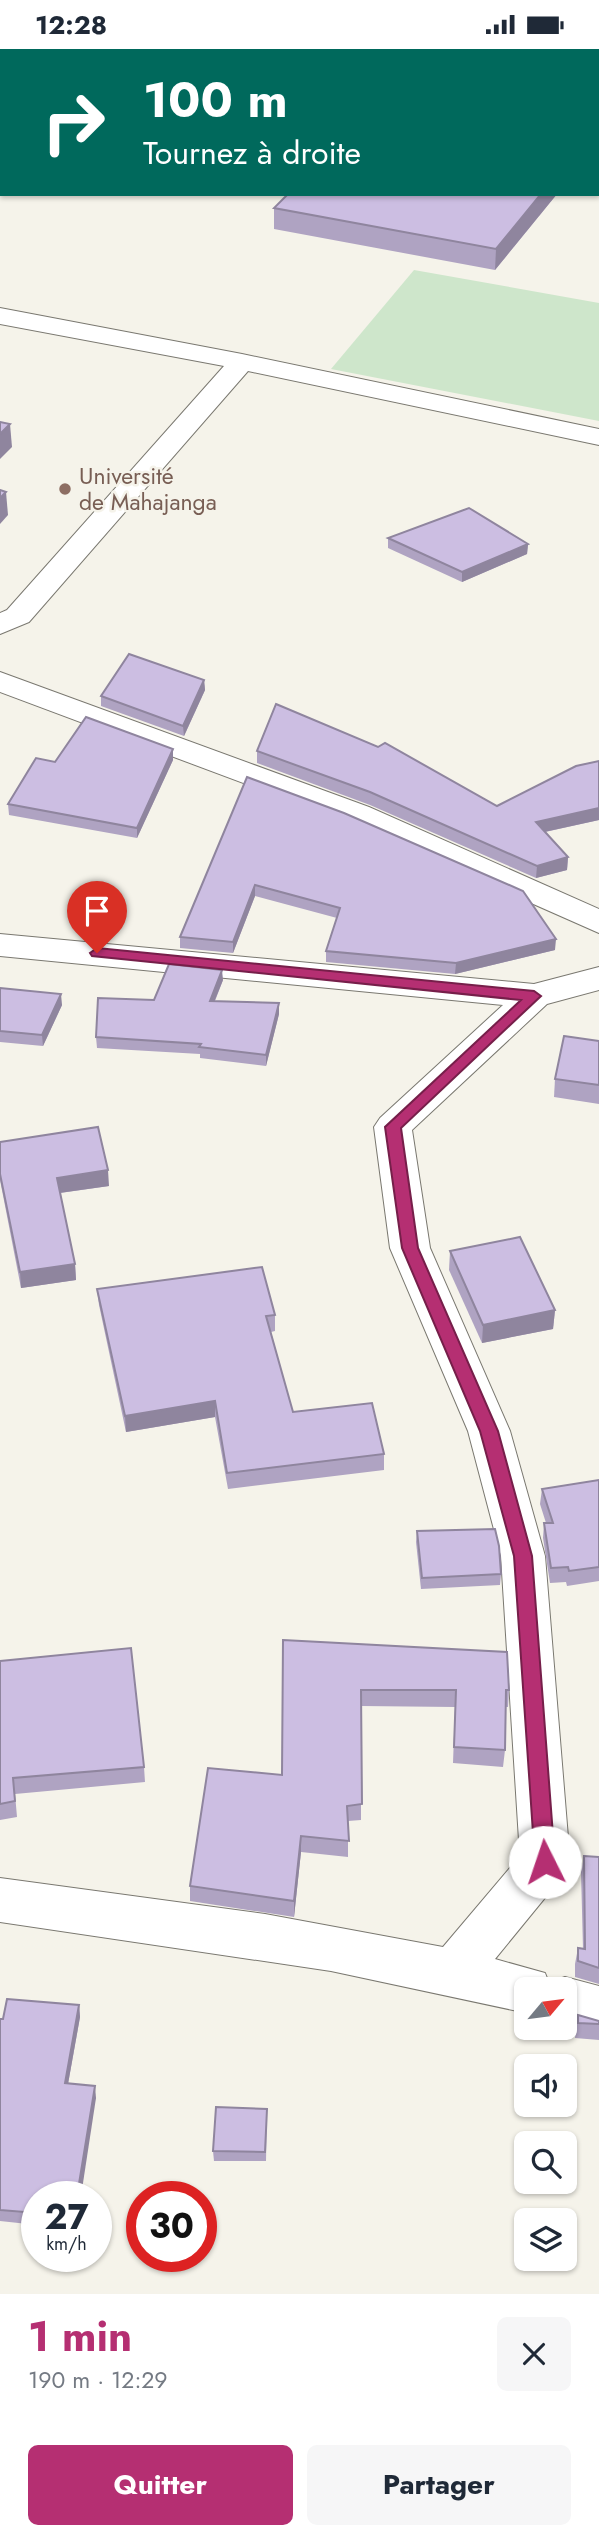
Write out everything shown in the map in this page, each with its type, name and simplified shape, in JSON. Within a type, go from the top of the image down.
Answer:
[{"type":"street","points":[[0,316],[242,362],[599,437]]},
{"type":"street","points":[[242,362],[9,621],[2,681],[357,814],[599,922]]},
{"type":"street","points":[[0,945],[534,996],[599,978]]},
{"type":"street","points":[[454,1971],[545,1862],[533,1686],[523,1556],[489,1431],[410,1248],[393,1127],[534,996]]},
{"type":"street","points":[[0,1900],[193,1927],[454,1971],[514,1987]]},
{"type":"street","points":[[578,2004],[599,2010]]},
{"type":"green space","points":[[414,270],[599,303],[599,421],[331,369]]},
{"type":"building","points":[[286,196],[539,196],[496,249],[274,208]]},
{"type":"building","points":[[0,422],[10,424],[0,434]]},
{"type":"building","points":[[469,508],[528,544],[462,572],[388,538]]},
{"type":"building","points":[[129,654],[204,680],[183,726],[101,696]]},
{"type":"building","points":[[276,704],[378,747],[385,743],[497,806],[576,766],[599,761],[599,808],[536,822],[568,857],[537,866],[370,792],[257,751]]},
{"type":"building","points":[[86,717],[173,749],[137,828],[8,804],[36,758],[55,762]]},
{"type":"building","points":[[247,777],[344,813],[523,891],[556,939],[456,963],[326,951],[340,908],[255,885],[233,942],[180,937]]},
{"type":"building","points":[[169,964],[222,970],[210,1001],[279,1003],[266,1055],[199,1047],[201,1044],[96,1037],[98,998],[154,1000]]},
{"type":"building","points":[[0,988],[61,994],[42,1035],[0,1031]]},
{"type":"building","points":[[564,1036],[599,1041],[599,1085],[555,1079]]},
{"type":"building","points":[[98,1127],[108,1170],[57,1178],[75,1264],[20,1272],[0,1174],[0,1142]]},
{"type":"building","points":[[520,1237],[555,1310],[483,1325],[450,1251]]},
{"type":"building","points":[[262,1267],[275,1315],[266,1316],[293,1412],[372,1403],[384,1454],[227,1473],[215,1401],[125,1416],[97,1289]]},
{"type":"building","points":[[599,1480],[599,1567],[569,1571],[568,1567],[551,1568],[544,1523],[553,1523],[542,1489]]},
{"type":"building","points":[[495,1529],[501,1574],[422,1578],[417,1531]]},
{"type":"building","points":[[283,1640],[507,1652],[509,1690],[506,1690],[505,1750],[454,1747],[456,1690],[361,1690],[362,1804],[347,1806],[349,1841],[301,1836],[294,1901],[190,1886],[208,1768],[282,1775]]},
{"type":"building","points":[[131,1648],[144,1767],[13,1778],[15,1801],[0,1804],[0,1661]]},
{"type":"building","points":[[584,1856],[599,1857],[599,1968],[578,1961],[578,1948],[585,1949]]},
{"type":"building","points":[[7,1999],[79,2005],[65,2083],[95,2086],[79,2181],[21,2181],[21,2212],[0,2210],[0,2019],[3,2019]]},
{"type":"building","points":[[578,2015],[599,2021],[599,2024],[578,2023]]},
{"type":"building","points":[[216,2107],[267,2109],[265,2152],[213,2151]]},
{"type":"place","name":"Université de Mahajanga","points":[[65,489]]},
{"type":"route","points":[[97,953],[534,996],[393,1127],[410,1248],[489,1431],[523,1556],[545,1862]]}]
